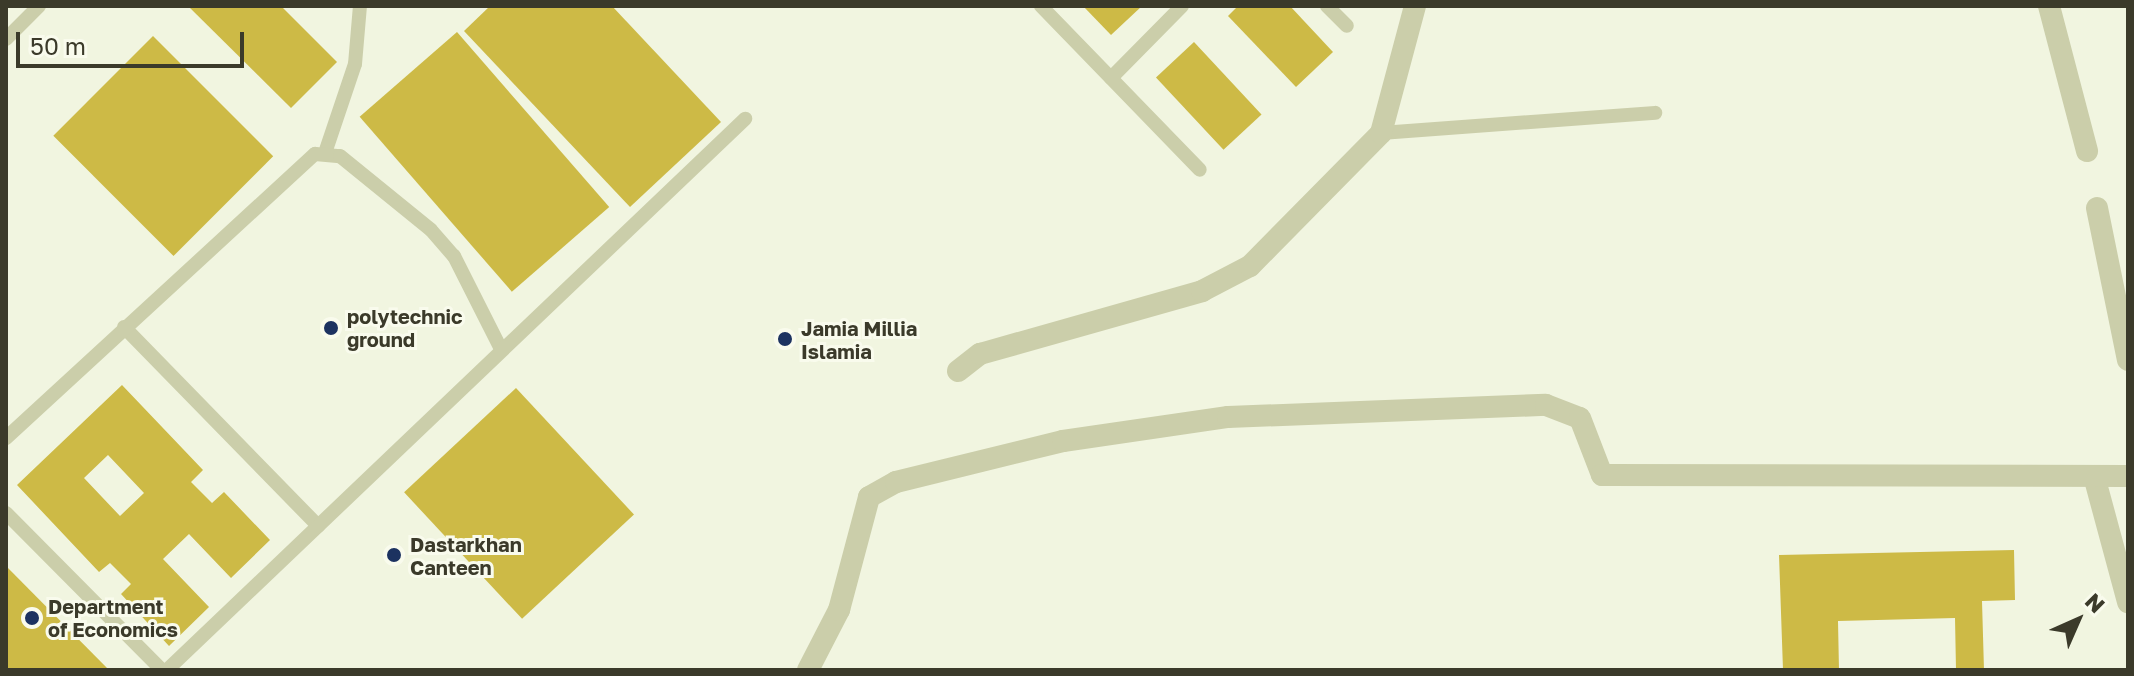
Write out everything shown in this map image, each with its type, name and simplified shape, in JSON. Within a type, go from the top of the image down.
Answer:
[{"type":"street","points":[[958,371],[980,354],[1227,282],[1269,251],[1381,133],[1415,6]]},
{"type":"street","points":[[2049,6],[2087,151]]},
{"type":"street","points":[[2097,208],[2128,360]]},
{"type":"street","points":[[808,670],[839,610],[869,497],[896,482],[1063,441],[1228,417],[1546,405],[1580,418],[1602,475],[2128,476]]},
{"type":"street","points":[[2094,476],[2128,602]]},
{"type":"lane","points":[[6,39],[39,6]]},
{"type":"lane","points":[[325,153],[355,64],[360,6]]},
{"type":"lane","points":[[1041,6],[1200,170]]},
{"type":"lane","points":[[1111,78],[1182,6]]},
{"type":"lane","points":[[1327,6],[1347,26]]},
{"type":"lane","points":[[1381,133],[1655,113]]},
{"type":"lane","points":[[6,513],[164,670],[318,526],[500,347],[745,119]]},
{"type":"lane","points":[[6,438],[305,159],[325,153],[374,179],[431,230],[454,256],[500,347]]},
{"type":"lane","points":[[124,327],[318,526]]},
{"type":"building","points":[[188,6],[281,6],[337,62],[291,108]]},
{"type":"building","points":[[490,6],[612,6],[721,122],[630,207],[464,31]]},
{"type":"building","points":[[1083,6],[1142,6],[1111,35]]},
{"type":"building","points":[[1238,6],[1290,6],[1333,52],[1296,87],[1228,16]]},
{"type":"building","points":[[457,32],[609,207],[512,292],[360,117]]},
{"type":"building","points":[[153,36],[273,156],[174,256],[53,136]]},
{"type":"building","points":[[1194,42],[1262,114],[1223,150],[1156,77]]},
{"type":"building","points":[[122,385],[203,470],[191,482],[212,503],[224,492],[270,540],[231,578],[189,534],[163,559],[209,607],[169,646],[121,594],[131,584],[110,563],[99,572],[17,485]],"holes":[[[108,455],[144,493],[120,516],[84,478]]]},
{"type":"building","points":[[516,388],[634,515],[522,619],[404,492]]},
{"type":"building","points":[[2014,550],[2015,600],[1982,601],[1984,670],[1956,670],[1955,618],[1838,621],[1839,670],[1783,670],[1779,555]]},
{"type":"building","name":"Department of Economics","points":[[6,566],[109,670],[6,670]]},
{"type":"place","name":"polytechnic ground","points":[[331,328]]},
{"type":"place","name":"Jamia Millia Islamia","points":[[785,339]]},
{"type":"place","name":"Dastarkhan Canteen","points":[[394,555]]},
{"type":"place","name":"Department of Economics","points":[[32,618]]}]
